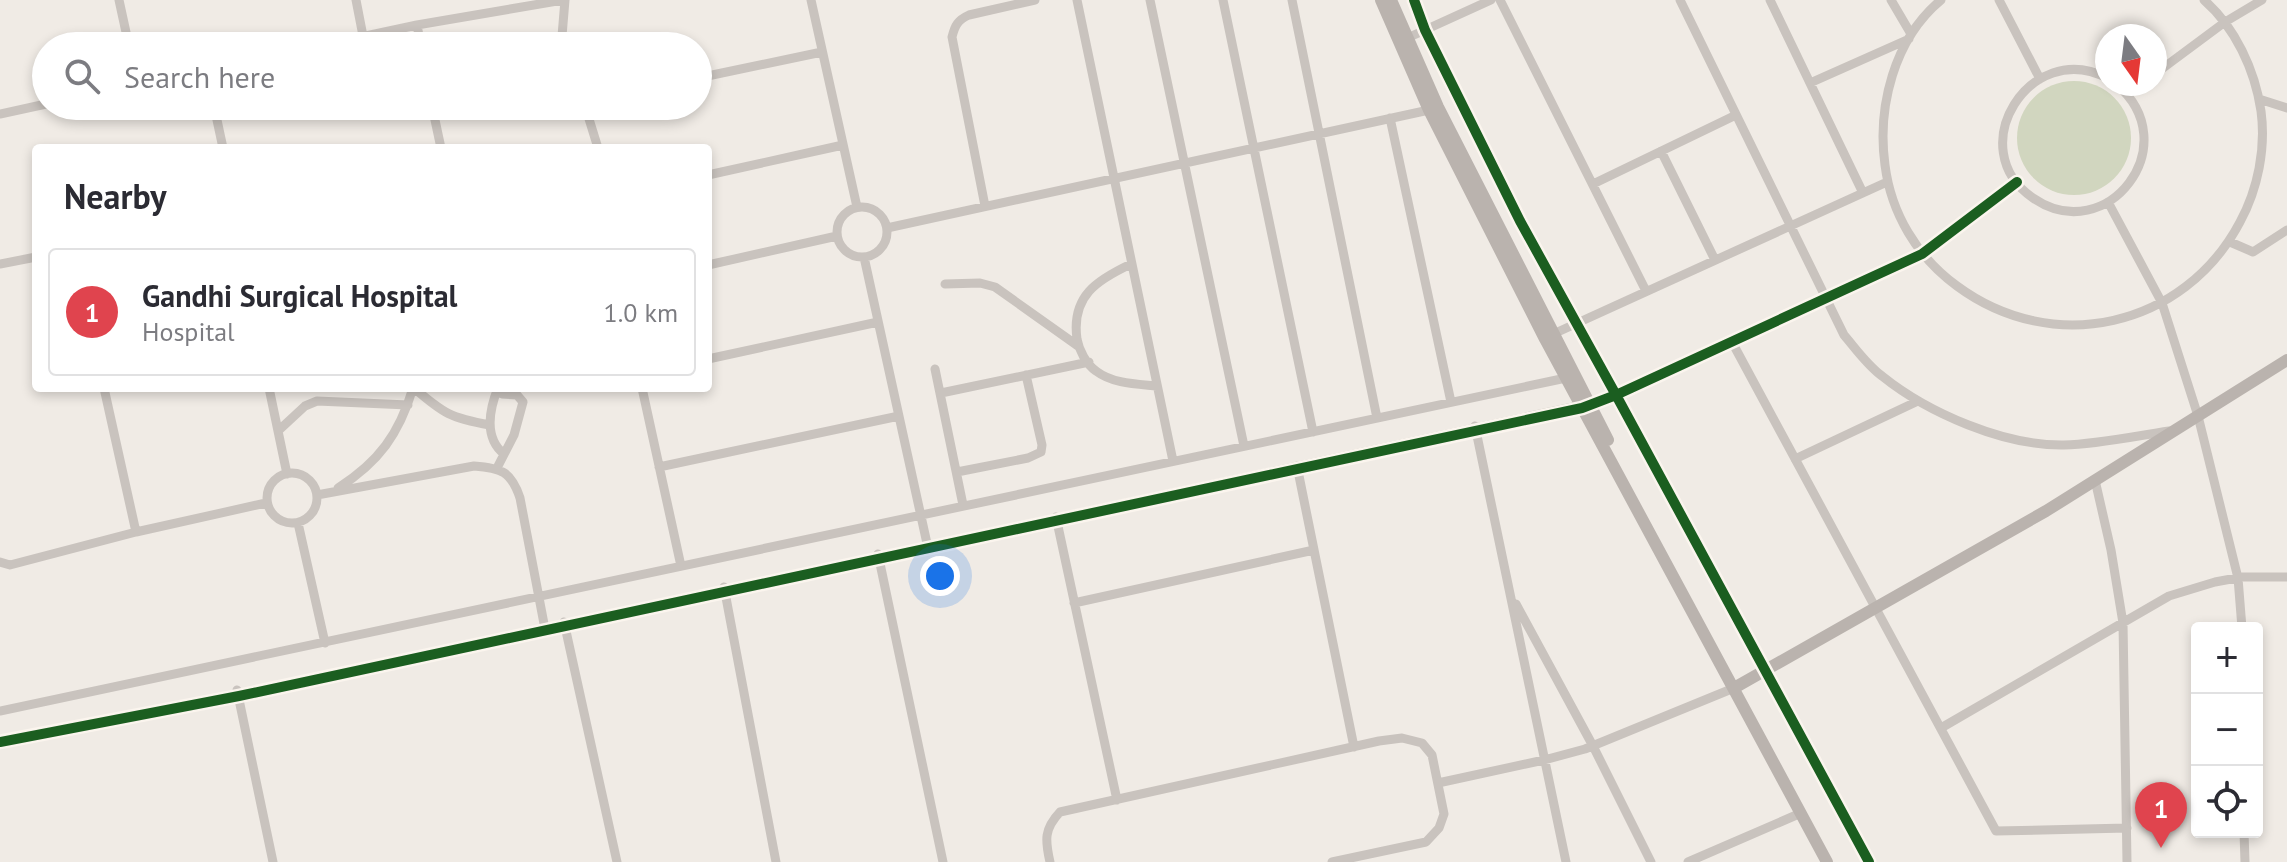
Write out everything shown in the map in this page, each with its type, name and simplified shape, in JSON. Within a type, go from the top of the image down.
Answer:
[{"type":"street","points":[[119,0],[126,32]]},
{"type":"street","points":[[356,0],[362,32]]},
{"type":"street","points":[[383,32],[564,0],[562,32]]},
{"type":"street","points":[[811,0],[857,207]]},
{"type":"street","points":[[985,206],[952,37],[955,25],[961,18],[1035,0]]},
{"type":"street","points":[[1077,0],[1173,461]]},
{"type":"street","points":[[1150,0],[1244,446]]},
{"type":"street","points":[[1223,0],[1313,432]]},
{"type":"street","points":[[1292,0],[1377,418]]},
{"type":"street","points":[[1381,0],[1438,107],[1550,336],[1566,378],[1587,404]]},
{"type":"street","points":[[1391,0],[1429,110],[1827,862]]},
{"type":"street","points":[[1414,0],[1425,30],[1520,221],[1869,862]]},
{"type":"street","points":[[1403,40],[1491,0]]},
{"type":"street","points":[[1500,0],[1646,291]]},
{"type":"street","points":[[1680,0],[1844,335],[1878,374],[1918,401],[1984,430],[2026,441],[2064,445],[2175,430]]},
{"type":"street","points":[[1770,0],[1863,193]]},
{"type":"street","points":[[1891,0],[1910,37]]},
{"type":"street","points":[[1941,0],[1910,37],[1893,73],[1884,105],[1881,142],[1887,182],[1900,218],[1922,254],[1943,276],[1975,300],[2009,315],[2039,323],[2082,326],[2118,320],[2179,293],[2210,267],[2230,242],[2249,206],[2258,174],[2262,131],[2259,99],[2250,69],[2225,22],[2204,0]]},
{"type":"street","points":[[1999,0],[2040,79]]},
{"type":"street","points":[[2167,65],[2225,22],[2262,0]]},
{"type":"street","points":[[417,25],[418,32]]},
{"type":"street","points":[[1810,83],[1910,37]]},
{"type":"street","points":[[712,75],[822,52]]},
{"type":"street","points":[[2095,73],[2066,70],[2040,79],[2017,99],[2005,122],[2003,149],[2011,174],[2030,197],[2054,209],[2082,211],[2108,202],[2128,185],[2143,158],[2144,130],[2129,96]]},
{"type":"street","points":[[2259,99],[2287,108]]},
{"type":"street","points":[[0,114],[32,107]]},
{"type":"street","points":[[887,228],[1429,110]]},
{"type":"street","points":[[1593,184],[1736,115]]},
{"type":"street","points":[[1390,118],[1451,402]]},
{"type":"street","points":[[217,120],[222,144]]},
{"type":"street","points":[[435,120],[440,144]]},
{"type":"street","points":[[589,120],[597,144]]},
{"type":"street","points":[[712,174],[843,145]]},
{"type":"street","points":[[1661,151],[1715,260]]},
{"type":"street","points":[[1550,336],[1887,182]]},
{"type":"street","points":[[0,740],[238,693],[1587,404],[1616,395],[1922,254],[2017,182]]},
{"type":"street","points":[[2108,202],[2162,303],[2198,416],[2238,578],[2242,622]]},
{"type":"street","points":[[857,207],[869,207],[878,212],[887,228],[887,238],[882,248],[864,257],[847,252],[837,236],[837,225],[842,216],[849,209],[857,207]]},
{"type":"street","points":[[2230,242],[2253,252],[2287,230]]},
{"type":"street","points":[[712,264],[837,236]]},
{"type":"street","points":[[864,257],[928,546]]},
{"type":"street","points":[[0,264],[32,258]]},
{"type":"street","points":[[1078,346],[1075,322],[1082,300],[1103,277],[1131,264]]},
{"type":"street","points":[[945,284],[980,283],[995,287],[1078,346],[1096,371],[1120,382],[1157,386]]},
{"type":"street","points":[[712,358],[878,322]]},
{"type":"street","points":[[1732,342],[1996,831],[2127,828]]},
{"type":"street","points":[[1438,783],[1593,746],[1737,687],[2046,511],[2287,360]]},
{"type":"street","points":[[941,393],[1089,362]]},
{"type":"street","points":[[935,369],[963,505]]},
{"type":"street","points":[[957,472],[1028,458],[1041,452],[1026,375]]},
{"type":"street","points":[[0,711],[1566,378]]},
{"type":"street","points":[[105,392],[136,532]]},
{"type":"street","points":[[270,392],[287,474]]},
{"type":"street","points":[[331,492],[370,465],[388,444],[405,414],[413,392]]},
{"type":"street","points":[[419,392],[451,416],[490,425]]},
{"type":"street","points":[[495,392],[490,425],[494,444],[504,454]]},
{"type":"street","points":[[497,468],[519,422],[523,402],[517,395],[500,392]]},
{"type":"street","points":[[643,392],[681,566]]},
{"type":"street","points":[[278,431],[305,406],[317,401],[408,405]]},
{"type":"street","points":[[1795,459],[1918,401]]},
{"type":"street","points":[[659,467],[899,416]]},
{"type":"street","points":[[1476,428],[1566,862]]},
{"type":"street","points":[[317,495],[474,466],[497,468],[511,478],[520,498],[544,628]]},
{"type":"street","points":[[1297,468],[1354,747]]},
{"type":"street","points":[[287,474],[298,474],[308,479],[317,495],[312,515],[298,523],[285,523],[277,519],[266,503],[272,483],[279,476],[287,474]]},
{"type":"street","points":[[2095,480],[2123,623],[2127,862]]},
{"type":"street","points":[[0,562],[10,565],[136,532],[266,503]]},
{"type":"street","points":[[1056,519],[1117,800]]},
{"type":"street","points":[[298,523],[325,643]]},
{"type":"street","points":[[1074,603],[1314,550]]},
{"type":"street","points":[[879,556],[943,862]]},
{"type":"street","points":[[1941,728],[2169,596],[2238,578],[2287,577]]},
{"type":"street","points":[[724,589],[776,862]]},
{"type":"street","points":[[1510,594],[1593,746],[1651,862]]},
{"type":"street","points":[[565,623],[617,862]]},
{"type":"street","points":[[1737,687],[1835,862]]},
{"type":"street","points":[[238,693],[273,862]]},
{"type":"street","points":[[1050,862],[1046,841],[1050,823],[1060,812],[1354,747],[1402,738],[1422,743],[1432,755],[1438,783],[1444,814],[1439,828],[1426,842],[1377,857],[1332,862]]},
{"type":"street","points":[[1688,862],[1801,813]]},
{"type":"street","points":[[2244,838],[2245,862]]},
{"type":"green space","points":[[2063,82],[2085,82],[2095,86],[2095,96],[2112,96],[2121,106],[2130,127],[2130,149],[2121,170],[2106,185],[2085,194],[2063,194],[2042,185],[2027,170],[2018,149],[2018,127],[2027,106],[2042,91]]},
{"type":"cycle path","points":[[1414,0],[1425,30],[1520,221],[1869,862]]},
{"type":"cycle path","points":[[0,742],[239,696],[1582,408],[1922,254],[2017,182]]},
{"type":"place","name":"Gandhi Surgical Hospital","points":[[2161,848]]}]
